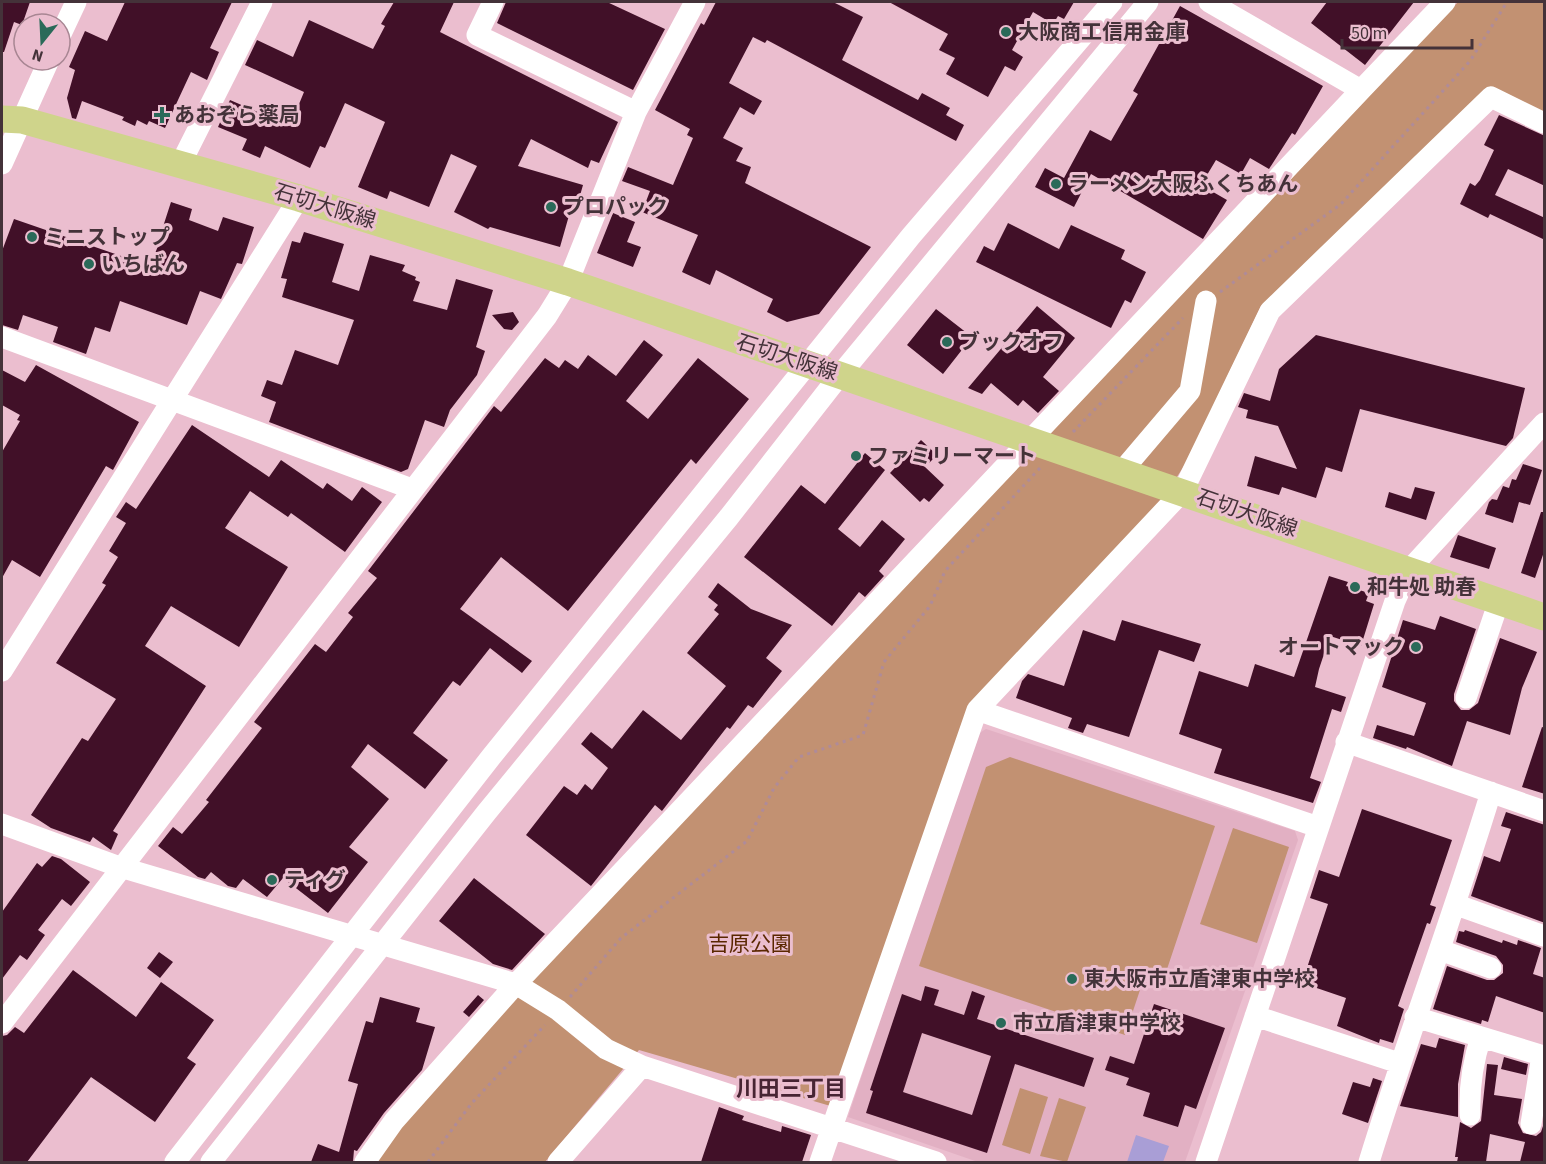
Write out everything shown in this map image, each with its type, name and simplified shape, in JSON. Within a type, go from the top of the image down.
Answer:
[{"type":"main road","name":"石切大阪線","points":[[8,116],[299,198],[568,282],[1545,617]]},
{"type":"street","points":[[180,165],[262,2]]},
{"type":"street","points":[[493,2],[477,35],[636,112]]},
{"type":"street","points":[[2,1023],[547,316],[568,282],[636,112],[695,2]]},
{"type":"street","points":[[174,1162],[354,936],[491,757],[911,236],[1112,2]]},
{"type":"street","points":[[212,1162],[486,813],[729,517],[840,375],[1148,2]]},
{"type":"street","points":[[1209,2],[1361,90]]},
{"type":"street","points":[[365,1162],[394,1121],[516,984],[1445,2]]},
{"type":"street","points":[[2,164],[8,116],[40,72]]},
{"type":"street","points":[[820,1162],[977,710],[1183,491],[1270,311],[1491,97],[1545,123]]},
{"type":"street","points":[[2,671],[299,198]]},
{"type":"street","points":[[1122,471],[1190,391],[1206,301]]},
{"type":"street","points":[[2,337],[412,489]]},
{"type":"street","points":[[1206,1162],[1346,742],[1395,601],[1409,570],[1540,434]]},
{"type":"street","points":[[1466,698],[1499,601]]},
{"type":"street","points":[[977,710],[1318,827]]},
{"type":"street","points":[[1346,742],[1545,811]]},
{"type":"street","points":[[1369,1162],[1415,1017],[1457,905],[1491,792]]},
{"type":"street","points":[[2,824],[120,867],[516,984],[558,1010],[606,1050],[642,1066],[936,1162]]},
{"type":"street","points":[[1457,905],[1545,936]]},
{"type":"street","points":[[1440,950],[1491,968]]},
{"type":"street","points":[[1255,1016],[1399,1064]]},
{"type":"street","points":[[1415,1017],[1543,1056],[1531,1124]]},
{"type":"street","points":[[1470,1115],[1471,1074],[1481,1037]]},
{"type":"street","points":[[558,1162],[642,1066]]},
{"type":"path","points":[[1092,412],[1184,318],[1341,204],[1470,61],[1507,2]]},
{"type":"path","points":[[428,1162],[471,1104],[621,938],[747,841],[774,788],[799,757],[863,735],[884,662],[930,606],[945,570],[1025,484]]},
{"type":"shaded area","name":"東大阪市立盾津東中学校","points":[[986,729],[1295,831],[1298,840],[1185,1162],[978,1162],[848,1117],[976,735]]},
{"type":"shaded area","points":[[1136,1135],[1169,1146],[1163,1162],[1127,1162]]},
{"type":"green space","name":"吉原公園","points":[[1458,2],[1544,2],[1544,116],[1488,90],[1261,306],[1186,463],[1154,512],[971,704],[834,1107],[639,1050],[545,1162],[373,1162],[396,1130],[512,1002]]},
{"type":"green space","points":[[1010,757],[1215,826],[1160,990],[1142,984],[1125,1035],[919,966],[986,767]]},
{"type":"green space","points":[[1233,828],[1289,847],[1257,943],[1200,924]]},
{"type":"green space","points":[[1020,1088],[1048,1097],[1030,1154],[1002,1145]]},
{"type":"green space","points":[[1059,1098],[1086,1107],[1067,1162],[1040,1156]]},
{"type":"building","points":[[2,2],[30,2],[27,12],[12,12],[12,28],[4,52],[2,52]]},
{"type":"building","points":[[125,2],[232,2],[210,48],[219,52],[207,80],[191,72],[165,128],[149,121],[147,125],[137,120],[135,126],[122,120],[124,117],[82,101],[76,119],[72,118],[67,98],[75,70],[72,68],[72,60],[85,31],[107,41]]},
{"type":"building","points":[[394,2],[454,2],[440,32],[618,122],[599,163],[591,160],[588,168],[531,139],[518,166],[583,185],[577,206],[572,205],[560,247],[490,227],[488,229],[454,212],[477,166],[451,154],[429,207],[390,191],[387,199],[358,187],[385,122],[345,103],[325,148],[320,146],[310,168],[265,146],[260,158],[242,150],[247,139],[218,127],[230,100],[290,126],[304,92],[245,65],[257,40],[293,57],[309,20],[373,49],[385,26],[381,24]]},
{"type":"building","points":[[506,2],[607,2],[665,29],[633,90],[497,23]]},
{"type":"building","points":[[716,2],[833,2],[863,17],[842,60],[918,100],[922,93],[950,108],[946,115],[964,125],[956,141],[767,40],[765,43],[753,37],[729,83],[762,101],[754,115],[740,107],[723,138],[743,148],[736,161],[751,167],[745,183],[871,247],[819,314],[787,322],[767,312],[773,299],[716,270],[710,285],[682,272],[698,235],[642,212],[650,191],[622,181],[628,167],[673,185],[693,138],[687,135],[690,129],[655,110],[701,23],[704,25]]},
{"type":"building","points":[[889,2],[1074,2],[1064,19],[1058,16],[1053,24],[1033,12],[1012,50],[1023,57],[1015,71],[1005,66],[988,97],[946,74],[955,58],[939,50],[948,34]]},
{"type":"building","points":[[1327,2],[1414,2],[1365,65],[1311,23]]},
{"type":"building","points":[[1180,6],[1323,86],[1295,135],[1292,133],[1269,169],[1250,158],[1241,174],[1216,160],[1201,185],[1227,200],[1203,239],[1091,174],[1074,207],[1035,187],[1045,168],[1064,178],[1090,130],[1111,141],[1138,94],[1133,91]]},
{"type":"building","points":[[1499,115],[1545,136],[1545,186],[1508,169],[1495,195],[1545,218],[1545,240],[1490,214],[1488,218],[1460,204],[1470,183],[1475,186],[1480,180],[1494,150],[1484,145]]},
{"type":"building","points":[[171,202],[192,209],[189,220],[218,231],[223,217],[254,227],[242,264],[237,263],[221,299],[200,291],[187,325],[120,301],[110,332],[95,327],[86,354],[53,342],[58,327],[23,315],[18,330],[2,325],[2,251],[14,219],[150,266],[162,236],[160,236]]},
{"type":"building","points":[[613,213],[635,222],[627,242],[641,247],[633,267],[597,253]]},
{"type":"building","points":[[1008,223],[1059,249],[1071,225],[1125,250],[1121,259],[1146,272],[1131,303],[1125,300],[1111,328],[976,262],[984,246],[994,251]]},
{"type":"building","points":[[304,232],[344,244],[332,282],[359,291],[370,255],[405,265],[402,271],[416,277],[415,280],[420,282],[413,301],[447,310],[456,279],[493,290],[476,347],[485,351],[477,375],[450,410],[444,427],[425,420],[408,469],[401,472],[269,422],[276,402],[261,396],[267,380],[282,385],[295,350],[338,365],[354,320],[282,297],[287,279],[281,278],[292,241],[300,243]]},
{"type":"building","points":[[1037,306],[1075,338],[1043,377],[1059,391],[1038,413],[1023,400],[1018,406],[991,383],[982,394],[968,388]]},
{"type":"building","points":[[936,309],[972,337],[943,374],[907,345]]},
{"type":"building","points":[[513,312],[519,322],[512,330],[504,329],[492,315]]},
{"type":"building","points":[[1316,335],[1525,388],[1513,438],[1506,446],[1360,409],[1342,472],[1326,467],[1316,498],[1282,487],[1279,495],[1247,486],[1255,456],[1297,469],[1278,426],[1246,418],[1248,410],[1238,407],[1244,393],[1270,401],[1279,369]]},
{"type":"building","points":[[644,340],[663,355],[626,401],[648,419],[698,358],[749,399],[696,464],[691,459],[568,611],[501,557],[460,609],[532,661],[522,673],[490,648],[460,686],[453,681],[413,733],[448,760],[425,789],[368,744],[351,767],[389,799],[349,847],[368,862],[328,913],[283,878],[267,897],[243,879],[236,888],[228,886],[211,872],[205,879],[198,877],[158,846],[173,827],[182,834],[209,802],[206,800],[262,728],[254,722],[315,644],[326,652],[353,617],[348,613],[377,578],[368,571],[494,406],[501,412],[545,358],[559,368],[565,360],[578,369],[588,355],[616,376]]},
{"type":"building","points":[[36,365],[139,422],[113,470],[106,466],[40,577],[12,560],[2,578],[2,452],[20,421],[17,420],[20,415],[2,405],[2,370],[25,382]]},
{"type":"building","points":[[192,425],[269,477],[281,460],[323,489],[327,483],[352,501],[362,487],[382,502],[345,552],[291,513],[288,517],[250,491],[225,528],[288,567],[239,647],[171,606],[145,646],[206,686],[113,831],[118,834],[111,850],[93,837],[90,842],[51,828],[31,815],[82,738],[88,741],[116,699],[56,663],[106,585],[102,583],[118,557],[109,551],[126,523],[116,517],[126,502],[136,509]]},
{"type":"building","points":[[921,440],[937,455],[925,467],[944,485],[929,502],[924,498],[920,502],[890,473]]},
{"type":"building","points":[[865,453],[885,470],[838,529],[860,547],[882,520],[905,539],[879,571],[884,576],[865,597],[859,592],[832,626],[744,557],[801,485],[825,504]]},
{"type":"building","points":[[1523,464],[1542,470],[1530,505],[1519,502],[1513,523],[1485,514],[1489,502],[1492,499],[1497,500],[1503,486],[1509,488],[1512,479],[1516,480]]},
{"type":"building","points":[[1415,487],[1435,492],[1426,520],[1385,507],[1389,492],[1411,499]]},
{"type":"building","points":[[1541,512],[1545,512],[1545,549],[1535,578],[1521,573]]},
{"type":"building","points":[[1458,535],[1496,548],[1489,569],[1450,557]]},
{"type":"building","points":[[1329,576],[1348,582],[1346,586],[1369,593],[1366,601],[1374,604],[1361,646],[1330,636],[1319,669],[1315,687],[1346,697],[1341,712],[1332,709],[1310,778],[1321,782],[1313,803],[1214,773],[1222,749],[1179,734],[1199,671],[1248,687],[1255,664],[1294,677]]},
{"type":"building","points":[[718,583],[751,609],[792,625],[766,658],[782,671],[753,708],[748,705],[730,729],[727,727],[662,811],[655,805],[591,886],[526,835],[564,786],[577,795],[585,784],[592,790],[608,768],[581,744],[591,732],[612,749],[643,710],[681,740],[726,686],[687,653],[719,614],[714,610],[718,605],[708,597]]},
{"type":"building","points":[[1440,616],[1476,629],[1454,694],[1454,701],[1461,710],[1469,710],[1478,703],[1500,638],[1537,652],[1522,688],[1510,735],[1467,721],[1452,766],[1407,747],[1406,749],[1373,738],[1377,725],[1414,736],[1426,703],[1382,687],[1403,620],[1435,630]]},
{"type":"building","points":[[1122,620],[1201,644],[1194,662],[1159,650],[1129,737],[1087,724],[1083,733],[1068,728],[1072,718],[1016,698],[1022,681],[1028,674],[1064,686],[1083,630],[1115,641]]},
{"type":"building","points":[[1542,727],[1545,728],[1545,794],[1522,787]]},
{"type":"building","points":[[1362,809],[1452,840],[1430,905],[1436,907],[1430,924],[1427,923],[1398,1006],[1404,1009],[1393,1043],[1380,1039],[1379,1043],[1337,1026],[1346,998],[1302,983],[1328,904],[1310,898],[1319,870],[1339,877]]},
{"type":"building","points":[[1506,812],[1545,825],[1545,923],[1471,896],[1484,856],[1500,862],[1511,829],[1501,826]]},
{"type":"building","points":[[52,856],[61,859],[90,882],[71,906],[62,899],[38,930],[45,935],[27,960],[20,955],[2,979],[2,912],[37,863],[42,867]]},
{"type":"building","points":[[474,878],[545,934],[512,970],[493,964],[439,921]]},
{"type":"building","points":[[1465,930],[1502,943],[1503,940],[1517,945],[1518,940],[1541,948],[1533,974],[1545,978],[1545,1013],[1496,996],[1488,1022],[1482,1020],[1481,1024],[1433,1009],[1447,966],[1487,980],[1494,980],[1503,973],[1503,965],[1496,956],[1456,942],[1459,931],[1464,932]]},
{"type":"building","points":[[159,952],[173,962],[160,978],[147,968]]},
{"type":"building","points":[[73,970],[136,1017],[161,982],[214,1020],[187,1058],[196,1064],[155,1122],[91,1077],[27,1162],[2,1162],[2,1036],[7,1035],[15,1027],[24,1033]]},
{"type":"building","points":[[925,986],[939,990],[934,1005],[964,1015],[972,991],[985,996],[977,1019],[1094,1058],[1084,1087],[1015,1064],[987,1153],[866,1113],[873,1091],[870,1090],[902,994],[921,1001]],"holes":[[[922,1033],[991,1056],[972,1115],[903,1092]]]},
{"type":"building","points":[[478,995],[484,1000],[469,1017],[463,1012]]},
{"type":"building","points":[[380,997],[420,1008],[416,1022],[435,1027],[422,1070],[384,1113],[357,1151],[354,1150],[353,1162],[311,1162],[318,1144],[339,1152],[358,1084],[348,1081],[366,1021],[373,1023]]},
{"type":"building","points":[[1154,1004],[1225,1028],[1196,1109],[1185,1105],[1178,1127],[1143,1116],[1150,1093],[1126,1085],[1129,1078],[1105,1070],[1110,1056],[1134,1064]]},
{"type":"building","points":[[1439,1038],[1465,1045],[1458,1084],[1458,1117],[1400,1106],[1421,1044],[1436,1048]]},
{"type":"building","points":[[1504,1057],[1528,1064],[1526,1075],[1501,1069]]},
{"type":"building","points":[[1487,1064],[1498,1065],[1494,1095],[1522,1099],[1518,1123],[1523,1133],[1536,1136],[1541,1132],[1545,1120],[1545,1162],[1520,1162],[1525,1142],[1490,1134],[1486,1162],[1457,1162],[1458,1157],[1455,1157],[1460,1122],[1471,1128],[1481,1121]]},
{"type":"building","points":[[1373,1078],[1382,1081],[1368,1123],[1342,1114],[1353,1082],[1370,1087]]},
{"type":"building","points":[[719,1107],[744,1116],[742,1120],[781,1132],[782,1126],[811,1135],[802,1162],[701,1162]]},
{"type":"place","name":"大阪商工信用金庫","points":[[1006,32]]},
{"type":"place","name":"あおぞら薬局","points":[[162,115]]},
{"type":"place","name":"ラーメン大阪ふくちあん","points":[[1056,184]]},
{"type":"place","name":"プロパック","points":[[551,207]]},
{"type":"place","name":"ミニストップ","points":[[32,237]]},
{"type":"place","name":"いちばん","points":[[89,264]]},
{"type":"place","name":"ブックオフ","points":[[947,342]]},
{"type":"place","name":"ファミリーマート","points":[[856,456]]},
{"type":"place","name":"和牛処 助春","points":[[1355,587]]},
{"type":"place","name":"オートマック","points":[[1416,647]]},
{"type":"place","name":"ティグ","points":[[272,880]]},
{"type":"place","name":"東大阪市立盾津東中学校","points":[[1072,979]]},
{"type":"place","name":"市立盾津東中学校","points":[[1001,1023]]},
{"type":"district","name":"川田三丁目","points":[[791,1088]]}]
